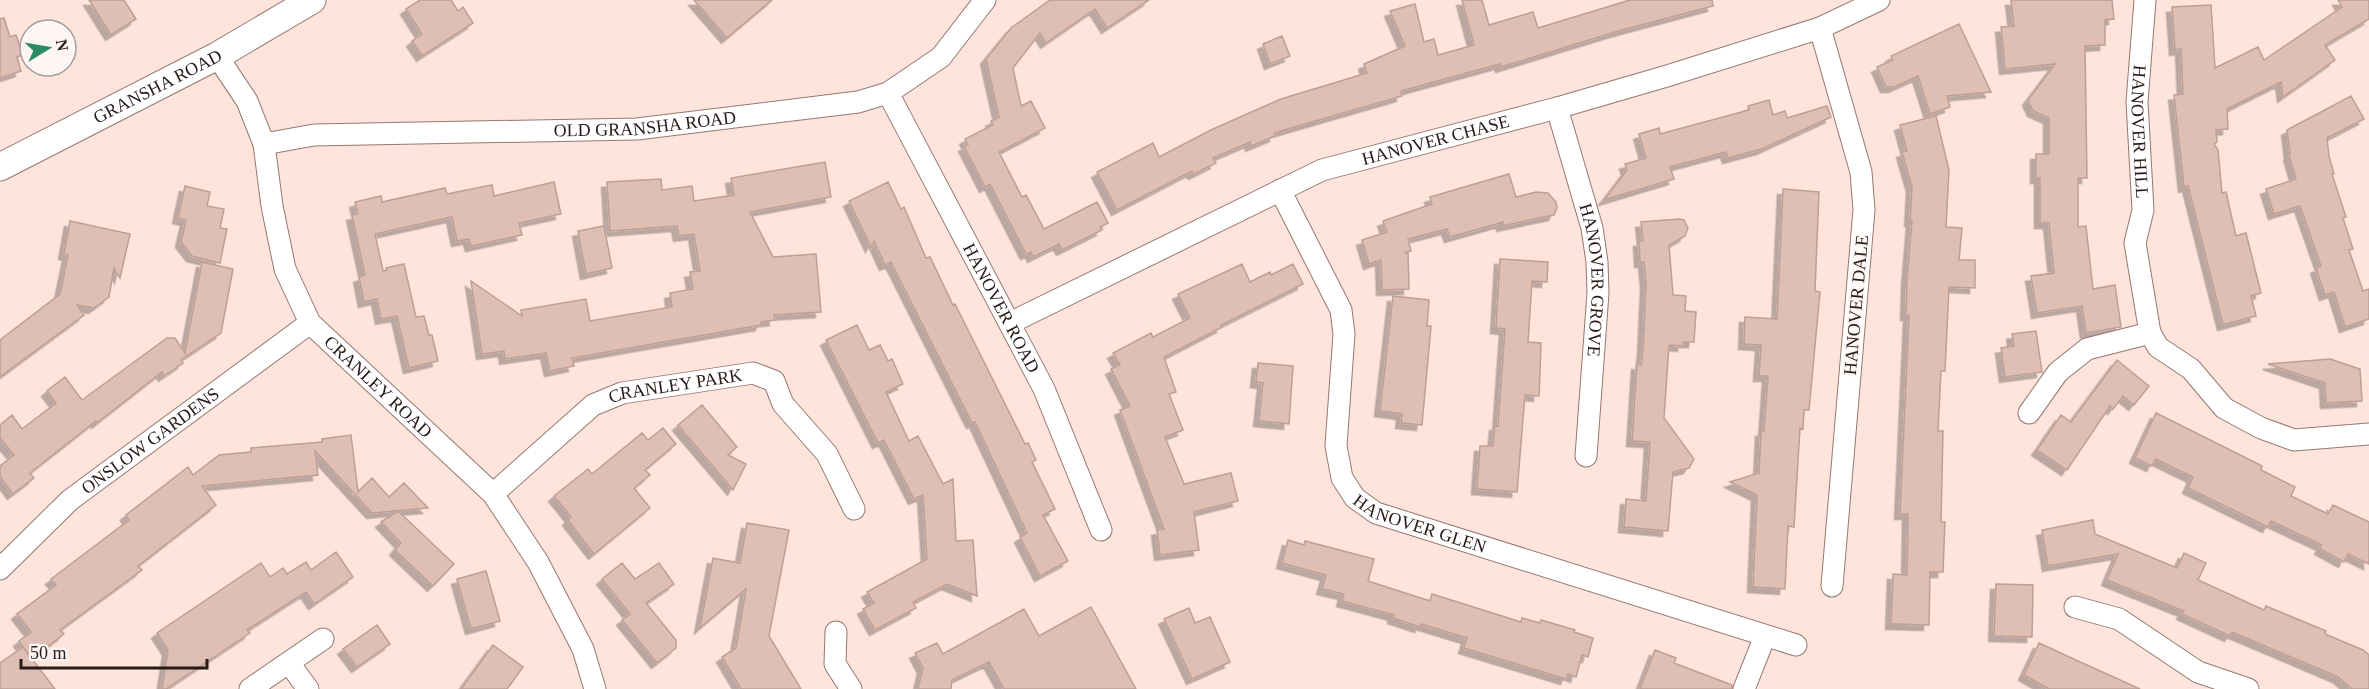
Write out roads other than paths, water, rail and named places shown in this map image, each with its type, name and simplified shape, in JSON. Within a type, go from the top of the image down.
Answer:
[{"type":"street","name":"GRANSHA ROAD","points":[[0,167],[217,56],[312,0]]},
{"type":"street","name":"OLD GRANSHA ROAD","points":[[264,144],[314,135],[637,129],[858,102],[888,93],[941,57],[985,0]]},
{"type":"street","name":"HANOVER CHASE","points":[[1010,322],[1322,170],[1557,108],[1820,28],[1880,0]]},
{"type":"street","name":"HANOVER HILL","points":[[2145,0],[2137,102],[2144,185],[2143,210],[2134,243],[2150,333]]},
{"type":"street","name":"HANOVER DALE","points":[[1820,28],[1861,172],[1864,210],[1832,586]]},
{"type":"street","name":"CRANLEY ROAD","points":[[217,56],[247,102],[264,144],[272,206],[285,269],[310,323],[493,494],[543,572],[583,650],[595,689]]},
{"type":"street","name":"HANOVER ROAD","points":[[888,93],[1044,389],[1101,531]]},
{"type":"street","name":"HANOVER GROVE","points":[[1557,108],[1592,228],[1597,262],[1598,293],[1586,456]]},
{"type":"street","name":"HANOVER GLEN","points":[[1280,190],[1341,310],[1344,334],[1336,446],[1342,478],[1355,498],[1376,513],[1796,645]]},
{"type":"street","name":"ONSLOW GARDENS","points":[[0,569],[70,500],[310,323]]},
{"type":"street","points":[[2029,413],[2058,372],[2087,349],[2150,333],[2158,347],[2191,369],[2224,408],[2261,428],[2294,440],[2369,434]]},
{"type":"street","name":"CRANLEY PARK","points":[[493,494],[593,405],[622,393],[753,373],[774,381],[783,404],[827,454],[854,509]]},
{"type":"street","points":[[2075,607],[2119,619],[2198,672],[2248,689]]},
{"type":"street","points":[[836,632],[836,664],[851,689]]},
{"type":"street","points":[[1744,689],[1765,636]]},
{"type":"street","points":[[250,689],[323,639]]},
{"type":"street","points":[[289,663],[308,689]]}]
